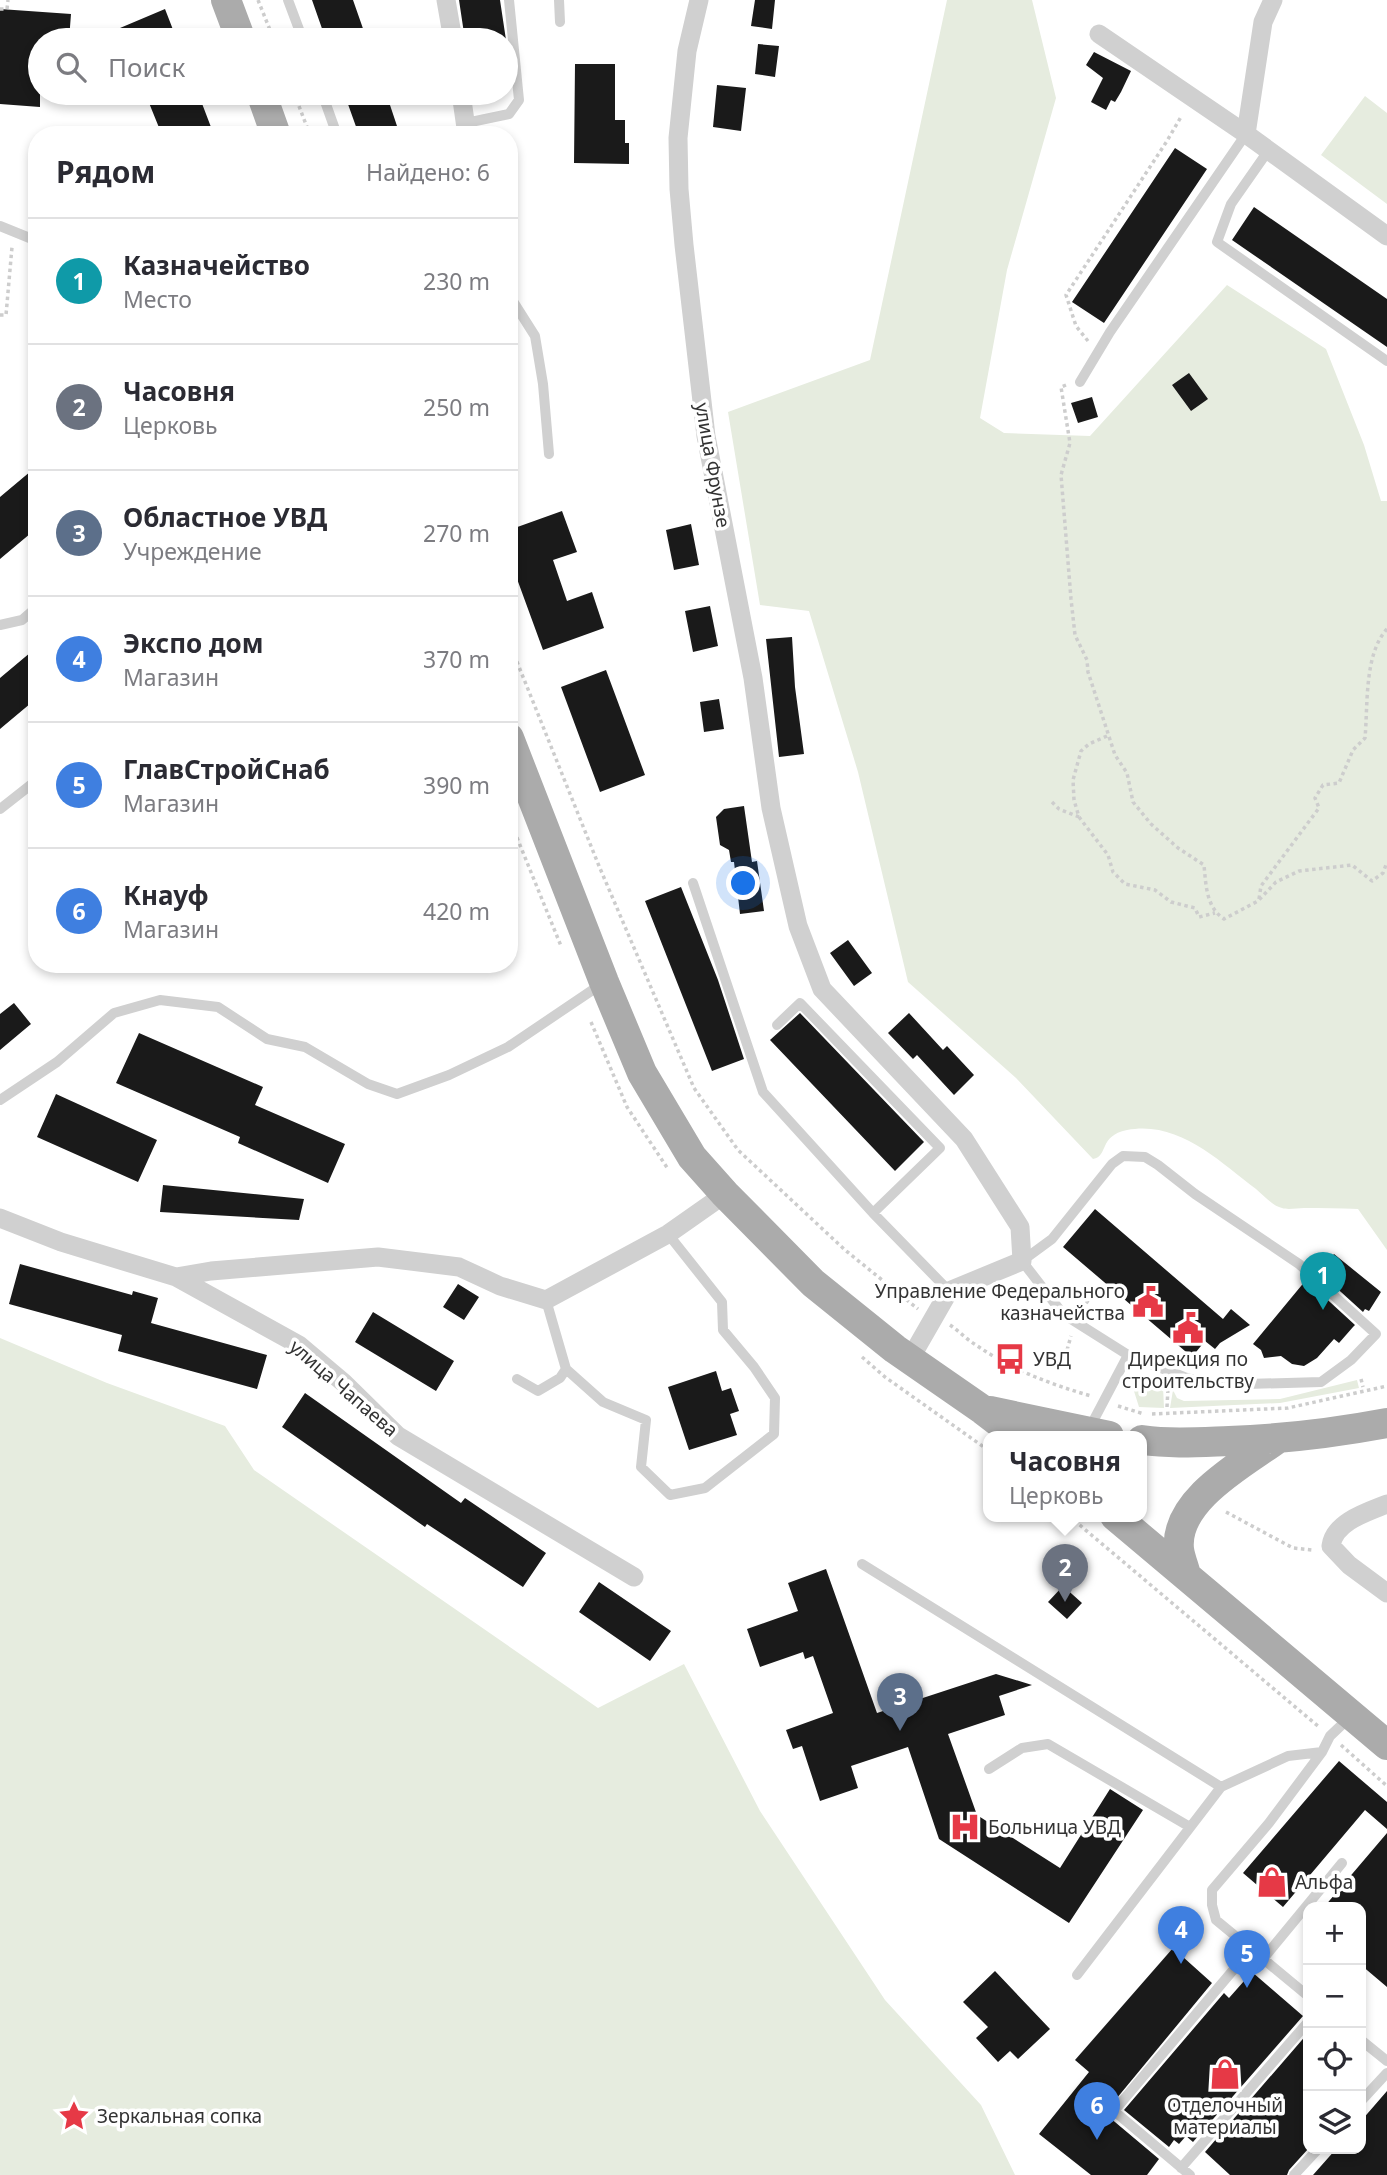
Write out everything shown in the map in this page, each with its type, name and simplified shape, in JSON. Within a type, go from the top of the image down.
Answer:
[{"type":"main road","points":[[226,0],[236,28]]},
{"type":"main road","points":[[265,105],[273,126]]},
{"type":"main road","points":[[518,761],[647,1084],[692,1157],[724,1194],[813,1283],[858,1321],[1010,1431]]},
{"type":"main road","points":[[983,1410],[1084,1431]]},
{"type":"main road","points":[[1147,1441],[1166,1444],[1278,1439],[1337,1433],[1387,1423]]},
{"type":"main road","points":[[1186,1575],[1179,1549],[1180,1532],[1186,1518],[1211,1485],[1278,1439]]},
{"type":"main road","points":[[1122,1522],[1387,1745]]},
{"type":"street","points":[[446,0],[451,28]]},
{"type":"street","name":"улица Фрунзе","points":[[699,0],[687,51],[678,138],[684,245],[706,436],[753,678],[771,808],[798,926],[822,989],[964,1139],[1020,1227],[1022,1261]]},
{"type":"street","points":[[1247,134],[1263,22],[1273,0]]},
{"type":"street","points":[[1100,34],[1247,134],[1387,236]]},
{"type":"street","points":[[463,105],[466,126]]},
{"type":"street","points":[[176,1277],[211,1271],[378,1257],[459,1267],[500,1286],[546,1300],[668,1234],[724,1194]]},
{"type":"street","name":"улица Чапаева","points":[[1,1219],[61,1242],[176,1277],[299,1345],[344,1383],[398,1436],[634,1577]]},
{"type":"street","points":[[910,1359],[949,1291],[1022,1261]]},
{"type":"street","points":[[1387,1504],[1353,1519],[1341,1528],[1331,1544],[1335,1553],[1387,1593]]},
{"type":"lane","points":[[288,0],[298,28]]},
{"type":"lane","points":[[509,0],[512,28]]},
{"type":"lane","points":[[559,0],[560,22]]},
{"type":"lane","points":[[326,105],[334,126]]},
{"type":"lane","points":[[475,126],[509,114],[515,105]]},
{"type":"lane","points":[[1080,382],[1247,134]]},
{"type":"lane","points":[[1268,151],[1231,204],[1217,242],[1387,361]]},
{"type":"lane","points":[[0,226],[28,237]]},
{"type":"lane","points":[[518,309],[535,336],[549,454]]},
{"type":"lane","points":[[0,625],[22,620],[28,615]]},
{"type":"lane","points":[[0,810],[28,787]]},
{"type":"lane","points":[[693,883],[764,1092],[873,1213],[949,1291]]},
{"type":"lane","points":[[0,1100],[57,1062],[114,1013],[160,1000],[218,1007],[267,1040],[305,1047],[368,1084],[397,1094],[449,1075],[509,1047],[604,982]]},
{"type":"lane","points":[[777,1025],[800,1003],[940,1149],[873,1213]]},
{"type":"lane","points":[[1123,1156],[1145,1157],[1299,1264],[1376,1334],[1351,1360],[1321,1382],[1212,1385],[1128,1355],[1063,1314],[1022,1261],[1052,1239],[1112,1164],[1123,1156]]},
{"type":"lane","points":[[546,1300],[566,1369],[603,1402],[646,1420],[640,1467],[670,1495],[705,1488],[774,1434],[775,1398],[754,1367],[723,1330],[722,1302],[668,1234]]},
{"type":"lane","points":[[1099,1431],[1104,1401],[1128,1355]]},
{"type":"lane","points":[[517,1379],[538,1391],[560,1378],[566,1369]]},
{"type":"lane","points":[[862,1564],[1220,1787]]},
{"type":"lane","points":[[1303,1992],[1216,1920],[1212,1890],[1269,1823],[1322,1752],[1330,1736],[1353,1715]]},
{"type":"lane","points":[[989,1769],[1021,1748],[1048,1744],[1190,1827]]},
{"type":"lane","points":[[1077,1975],[1220,1787],[1288,1756],[1322,1752]]},
{"type":"lane","points":[[1263,1959],[1342,1863]]},
{"type":"lane","points":[[1189,2175],[1114,2111],[1251,1949]]},
{"type":"lane","points":[[1181,2168],[1303,2028]]},
{"type":"lane","points":[[1366,2044],[1387,2062]]},
{"type":"lane","points":[[1366,2096],[1387,2073]]},
{"type":"lane","points":[[1294,2175],[1313,2154]]},
{"type":"path","points":[[0,9],[7,9],[8,0]]},
{"type":"path","points":[[258,0],[269,28]]},
{"type":"path","points":[[1097,354],[1076,326],[1066,295],[1167,141],[1192,97]]},
{"type":"path","points":[[299,105],[307,126]]},
{"type":"path","points":[[0,243],[13,248],[6,315],[0,315]]},
{"type":"path","points":[[1080,382],[1061,387],[1070,443],[1061,475],[1075,635],[1087,660],[1107,736],[1127,774],[1133,803],[1151,824],[1178,848],[1204,865],[1207,895],[1215,913],[1224,919],[1258,901],[1276,882],[1299,871],[1352,865],[1372,881],[1383,873],[1387,862]]},
{"type":"path","points":[[1258,901],[1261,886],[1319,808],[1315,798],[1323,785],[1339,783],[1353,750],[1365,737],[1368,675],[1380,637],[1387,629]]},
{"type":"path","points":[[518,664],[599,866],[694,1088],[738,1150],[845,1250],[932,1320],[950,1325],[977,1346],[1034,1378],[1144,1414],[1196,1414],[1288,1408],[1387,1386]]},
{"type":"path","points":[[1107,736],[1081,751],[1073,780],[1074,800],[1079,817],[1108,855],[1113,872],[1125,884],[1155,890],[1171,902],[1195,908],[1199,917],[1215,913]]},
{"type":"path","points":[[1052,802],[1059,809],[1079,817]]},
{"type":"path","points":[[1080,1313],[1095,1290]]},
{"type":"path","points":[[1066,1350],[1072,1334]]},
{"type":"path","points":[[1361,1379],[1363,1387]]},
{"type":"path","points":[[1167,1408],[1168,1388]]},
{"type":"path","points":[[1226,1512],[1293,1548],[1335,1553]]},
{"type":"path","points":[[1076,1522],[1216,1637],[1387,1786]]},
{"type":"shaded area","points":[[947,0],[1032,0],[1056,98],[1007,270],[980,418],[1004,433],[1090,436],[1227,285],[1326,349],[1364,445],[1381,501],[1387,501],[1387,1250],[1358,1209],[1279,1207],[1197,1145],[1163,1131],[1146,1129],[1118,1133],[1108,1141],[1101,1154],[1093,1159],[1016,1078],[908,982],[858,772],[809,611],[760,605],[728,412],[870,360]]},
{"type":"shaded area","points":[[1365,96],[1387,113],[1387,204],[1321,155]]},
{"type":"shaded area","points":[[0,1338],[107,1383],[225,1426],[254,1470],[598,1708],[684,1664],[760,1811],[885,2000],[981,2105],[1015,2175],[0,2175]]},
{"type":"shaded area","points":[[1143,1377],[1151,1378],[1163,1386],[1164,1408],[1139,1407],[1133,1388],[1137,1380]]},
{"type":"shaded area","points":[[1357,1380],[1359,1388],[1280,1403],[1170,1408],[1173,1390],[1177,1398],[1184,1401],[1280,1399]]},
{"type":"building","points":[[312,0],[353,0],[363,28],[322,28]]},
{"type":"building","points":[[459,0],[500,0],[504,28],[463,28]]},
{"type":"building","points":[[755,0],[775,0],[772,29],[751,26]]},
{"type":"building","points":[[0,9],[71,14],[70,28],[28,28],[28,105],[40,107],[0,104]]},
{"type":"building","points":[[165,9],[172,28],[120,28]]},
{"type":"building","points":[[758,44],[779,46],[775,77],[755,74]]},
{"type":"building","points":[[1094,52],[1131,71],[1115,102],[1111,100],[1106,110],[1091,102],[1103,78],[1086,65]]},
{"type":"building","points":[[575,64],[615,64],[615,120],[625,120],[629,164],[574,163]]},
{"type":"building","points":[[717,85],[746,88],[741,131],[713,127]]},
{"type":"building","points":[[150,105],[203,105],[211,126],[158,126]]},
{"type":"building","points":[[348,105],[390,105],[397,126],[356,126]]},
{"type":"building","points":[[1175,148],[1207,169],[1104,323],[1072,302]]},
{"type":"building","points":[[1254,207],[1387,299],[1387,347],[1232,240]]},
{"type":"building","points":[[1189,373],[1208,399],[1191,411],[1172,385]]},
{"type":"building","points":[[1092,397],[1098,417],[1078,423],[1071,403]]},
{"type":"building","points":[[28,474],[28,536],[0,559],[0,497]]},
{"type":"building","points":[[562,511],[577,552],[553,560],[567,601],[592,592],[604,628],[543,650],[518,582],[518,527]]},
{"type":"building","points":[[691,524],[699,565],[674,570],[666,530]]},
{"type":"building","points":[[710,606],[718,646],[693,652],[685,611]]},
{"type":"building","points":[[792,637],[795,687],[804,754],[779,757],[766,639]]},
{"type":"building","points":[[28,655],[28,706],[0,729],[0,678]]},
{"type":"building","points":[[606,670],[645,775],[600,792],[561,687]]},
{"type":"building","points":[[719,699],[724,729],[704,732],[700,702]]},
{"type":"building","points":[[744,806],[752,862],[757,861],[764,911],[740,914],[734,862],[731,862],[729,850],[720,845],[716,817],[724,809]]},
{"type":"building","points":[[681,887],[718,980],[744,1059],[712,1071],[645,901]]},
{"type":"building","points":[[848,940],[872,973],[854,986],[830,953]]},
{"type":"building","points":[[14,1003],[31,1024],[0,1050],[0,1014]]},
{"type":"building","points":[[800,1013],[924,1142],[895,1171],[770,1040]]},
{"type":"building","points":[[909,1013],[943,1050],[947,1046],[974,1075],[954,1095],[917,1055],[913,1059],[888,1033]]},
{"type":"building","points":[[139,1033],[263,1087],[255,1105],[345,1144],[328,1183],[238,1143],[240,1137],[116,1083]]},
{"type":"building","points":[[56,1094],[157,1140],[138,1182],[37,1137]]},
{"type":"building","points":[[163,1185],[304,1199],[299,1220],[160,1212]]},
{"type":"building","points":[[1095,1209],[1223,1319],[1231,1309],[1250,1325],[1220,1343],[1215,1349],[1205,1341],[1192,1357],[1063,1247]]},
{"type":"building","points":[[1334,1254],[1381,1292],[1369,1311],[1365,1309],[1363,1312],[1319,1272]]},
{"type":"building","points":[[20,1264],[132,1295],[133,1291],[158,1298],[151,1323],[267,1355],[257,1389],[118,1351],[122,1335],[9,1304]]},
{"type":"building","points":[[1306,1280],[1355,1325],[1339,1343],[1334,1339],[1317,1358],[1304,1366],[1292,1364],[1281,1356],[1264,1358],[1261,1350],[1253,1344]]},
{"type":"building","points":[[458,1284],[479,1297],[464,1320],[443,1307]]},
{"type":"building","points":[[373,1312],[454,1361],[436,1391],[355,1342]]},
{"type":"building","points":[[716,1371],[722,1391],[731,1388],[739,1411],[730,1414],[737,1435],[689,1450],[668,1387]]},
{"type":"building","points":[[305,1393],[461,1503],[465,1498],[546,1553],[523,1587],[427,1524],[425,1527],[282,1427]]},
{"type":"building","points":[[826,1569],[877,1713],[996,1674],[1032,1685],[999,1696],[1005,1715],[948,1734],[977,1815],[1060,1868],[1110,1789],[1143,1810],[1069,1923],[939,1839],[908,1747],[851,1766],[858,1788],[820,1801],[802,1746],[793,1749],[786,1730],[833,1713],[813,1656],[805,1659],[803,1652],[760,1667],[747,1629],[798,1611],[788,1583]]},
{"type":"building","points":[[599,1582],[671,1631],[650,1661],[579,1612]]},
{"type":"building","points":[[1063,1586],[1082,1603],[1067,1619],[1048,1602]]},
{"type":"building","points":[[1339,1761],[1387,1802],[1387,1829],[1365,1810],[1283,1907],[1243,1873]]},
{"type":"building","points":[[1387,1833],[1387,1987],[1366,1969],[1366,1902],[1328,1902]]},
{"type":"building","points":[[1173,1948],[1212,1983],[1107,2110],[1109,2117],[1159,2159],[1147,2175],[1091,2175],[1039,2134],[1089,2072],[1075,2060]]},
{"type":"building","points":[[995,1971],[1050,2029],[1018,2059],[1010,2051],[998,2062],[976,2038],[988,2027],[963,2002]]},
{"type":"building","points":[[1252,1972],[1303,2016],[1193,2142],[1186,2136],[1179,2144],[1174,2140],[1169,2147],[1124,2110],[1224,1993],[1229,1998]]},
{"type":"building","points":[[1303,2039],[1303,2154],[1287,2175],[1230,2175],[1205,2152]]},
{"type":"building","points":[[1387,2091],[1387,2175],[1313,2175],[1332,2154],[1366,2154],[1366,2115]]},
{"type":"place","name":"Управление Федерального казначейства","points":[[1148,1302]]},
{"type":"place","name":"Казначейство","points":[[1323,1310]]},
{"type":"place","name":"Дирекция по строительству","points":[[1188,1328]]},
{"type":"place","name":"УВД","points":[[1010,1359]]},
{"type":"place","name":"Часовня","points":[[1065,1602]]},
{"type":"place","name":"Областное УВД","points":[[900,1731]]},
{"type":"place","name":"Больница УВД","points":[[965,1827]]},
{"type":"place","name":"Альфа","points":[[1272,1882]]},
{"type":"place","name":"Экспо дом","points":[[1181,1964]]},
{"type":"place","name":"ГлавСтройСнаб","points":[[1247,1988]]},
{"type":"place","name":"Отделочный материалы","points":[[1225,2074]]},
{"type":"place","name":"Зеркальная сопка","points":[[74,2116]]},
{"type":"place","name":"Кнауф","points":[[1097,2140]]}]
